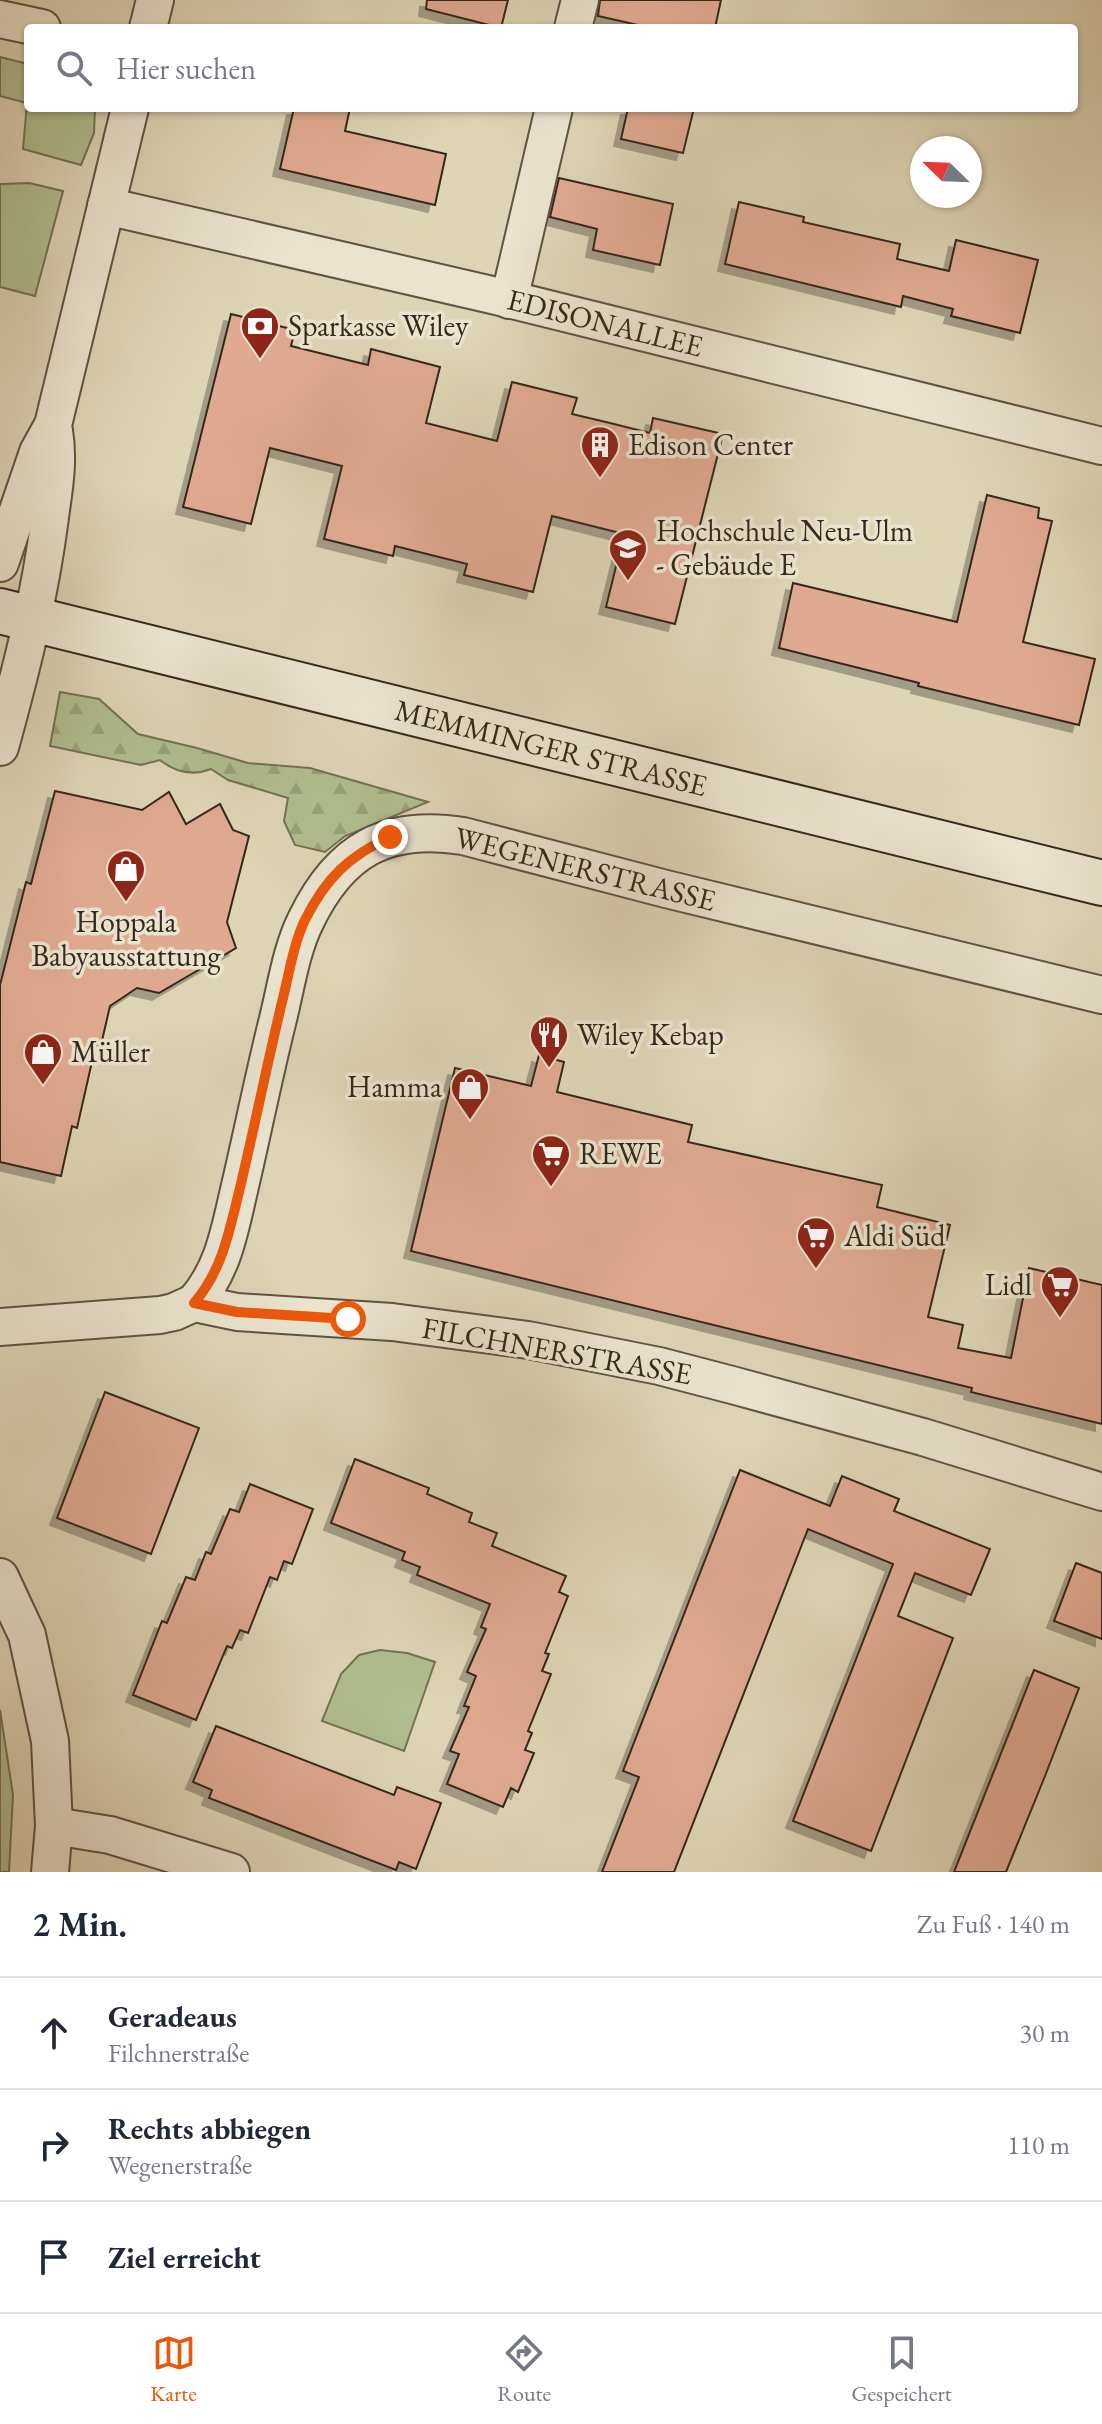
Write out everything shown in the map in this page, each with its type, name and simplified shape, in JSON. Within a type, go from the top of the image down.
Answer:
[{"type":"main road","name":"MEMMINGER STRASSE","points":[[17,615],[1102,883]]},
{"type":"street","points":[[149,24],[155,0]]},
{"type":"street","points":[[574,24],[580,0]]},
{"type":"street","points":[[0,19],[24,24]]},
{"type":"street","points":[[0,563],[38,452],[53,425],[129,112]]},
{"type":"street","points":[[509,300],[553,112]]},
{"type":"street","name":"EDISONALLEE","points":[[106,206],[509,300],[1102,446]]},
{"type":"street","points":[[0,747],[17,615],[58,455],[53,425]]},
{"type":"street","name":"WEGENERSTRASSE","points":[[194,1303],[214,1277],[229,1233],[273,1040],[305,921],[338,871],[360,851],[390,837],[413,832],[463,836],[693,896],[1102,995]]},
{"type":"street","name":"FILCHNERSTRASSE","points":[[0,1327],[160,1315],[194,1303],[237,1312],[392,1322],[514,1338],[644,1363],[923,1437],[1102,1492]]},
{"type":"street","points":[[0,1577],[27,1635],[50,1741],[54,1826],[50,1872]]},
{"type":"street","points":[[54,1826],[110,1835],[231,1872]]},
{"type":"green space","points":[[0,57],[24,63],[24,102],[0,96]]},
{"type":"green space","points":[[26,112],[95,112],[94,133],[81,165],[23,149]]},
{"type":"green space","points":[[29,183],[63,191],[35,296],[0,287],[0,184]]},
{"type":"green space","points":[[60,692],[99,699],[138,734],[248,763],[310,768],[428,802],[345,836],[325,852],[295,845],[284,821],[288,798],[228,780],[211,769],[184,772],[160,760],[141,765],[50,746]]},
{"type":"green space","points":[[380,1650],[407,1653],[435,1662],[404,1751],[322,1721],[341,1674],[359,1655]]},
{"type":"green space","points":[[0,1710],[13,1795],[9,1872],[0,1872]]},
{"type":"building","points":[[427,0],[508,0],[502,24],[485,24],[426,9]]},
{"type":"building","points":[[600,0],[721,0],[716,24],[633,24],[598,16]]},
{"type":"building","points":[[293,112],[349,112],[345,131],[446,154],[435,205],[280,169]]},
{"type":"building","points":[[627,112],[693,112],[683,153],[621,139]]},
{"type":"building","points":[[559,178],[673,204],[660,265],[593,250],[597,229],[550,217]]},
{"type":"building","points":[[739,202],[804,217],[803,222],[900,244],[897,259],[949,271],[956,240],[1038,260],[1020,333],[951,316],[953,309],[903,296],[901,307],[725,264]]},
{"type":"building","points":[[231,314],[295,330],[291,346],[368,365],[371,349],[440,367],[426,423],[497,441],[512,382],[577,398],[572,414],[650,433],[653,418],[723,434],[675,624],[606,607],[624,534],[552,516],[533,592],[464,575],[467,564],[395,546],[393,556],[324,539],[342,466],[270,448],[251,524],[183,507]]},
{"type":"building","points":[[987,495],[1039,508],[1038,518],[1052,521],[1023,642],[1095,659],[1079,725],[779,648],[793,583],[957,622]]},
{"type":"building","name":"Hoppala Babyausstattung","points":[[55,791],[142,810],[169,792],[186,824],[220,804],[233,830],[249,836],[227,922],[236,948],[159,993],[137,988],[110,1006],[101,1045],[96,1044],[77,1128],[72,1126],[61,1176],[0,1162],[0,985],[26,882],[31,884]]},
{"type":"building","points":[[539,1055],[564,1062],[557,1092],[692,1125],[688,1142],[882,1185],[877,1207],[950,1225],[928,1317],[963,1325],[958,1348],[1011,1358],[1029,1268],[1102,1285],[1102,1424],[971,1392],[972,1388],[411,1251],[455,1068],[531,1086]]},
{"type":"building","points":[[105,1392],[199,1428],[151,1554],[57,1518]]},
{"type":"building","points":[[355,1459],[429,1488],[427,1494],[472,1513],[469,1522],[497,1533],[492,1546],[566,1576],[559,1592],[568,1596],[545,1653],[549,1654],[542,1671],[551,1674],[528,1731],[532,1733],[525,1750],[534,1753],[518,1792],[511,1788],[503,1807],[447,1784],[459,1754],[450,1751],[469,1707],[464,1706],[476,1676],[467,1672],[486,1629],[481,1627],[490,1604],[417,1575],[420,1567],[402,1560],[405,1552],[331,1523]]},
{"type":"building","points":[[740,1470],[830,1506],[842,1476],[899,1499],[894,1511],[990,1549],[971,1595],[915,1573],[898,1616],[953,1638],[871,1851],[793,1821],[893,1564],[808,1529],[674,1872],[602,1872],[639,1777],[623,1771]]},
{"type":"building","points":[[250,1484],[313,1509],[292,1564],[284,1561],[277,1580],[270,1577],[248,1633],[240,1630],[232,1648],[227,1646],[196,1720],[133,1695],[162,1621],[167,1623],[186,1577],[195,1580],[206,1552],[211,1554],[230,1509],[239,1512]]},
{"type":"building","points":[[1076,1563],[1102,1573],[1102,1639],[1054,1621]]},
{"type":"building","points":[[1034,1670],[1079,1688],[1045,1776],[1006,1872],[954,1872]]},
{"type":"building","points":[[216,1726],[394,1795],[397,1787],[441,1803],[416,1869],[399,1862],[396,1870],[209,1798],[212,1790],[193,1782]]},
{"type":"place","name":"Sparkasse Wiley","points":[[260,360]]},
{"type":"place","name":"Edison Center","points":[[600,479]]},
{"type":"place","name":"Hochschule Neu-Ulm - Gebäude E","points":[[628,582]]},
{"type":"place","name":"Hoppala Babyausstattung","points":[[126,903]]},
{"type":"place","name":"Wiley Kebap","points":[[549,1069]]},
{"type":"place","name":"Müller","points":[[43,1086]]},
{"type":"place","name":"Hamma","points":[[470,1121]]},
{"type":"place","name":"REWE","points":[[551,1188]]},
{"type":"place","name":"Aldi Süd","points":[[816,1270]]},
{"type":"place","name":"Lidl","points":[[1060,1319]]},
{"type":"route","points":[[348,1319],[237,1312],[194,1303],[214,1277],[221,1261],[295,949],[305,921],[338,871],[360,851],[390,837]]}]
